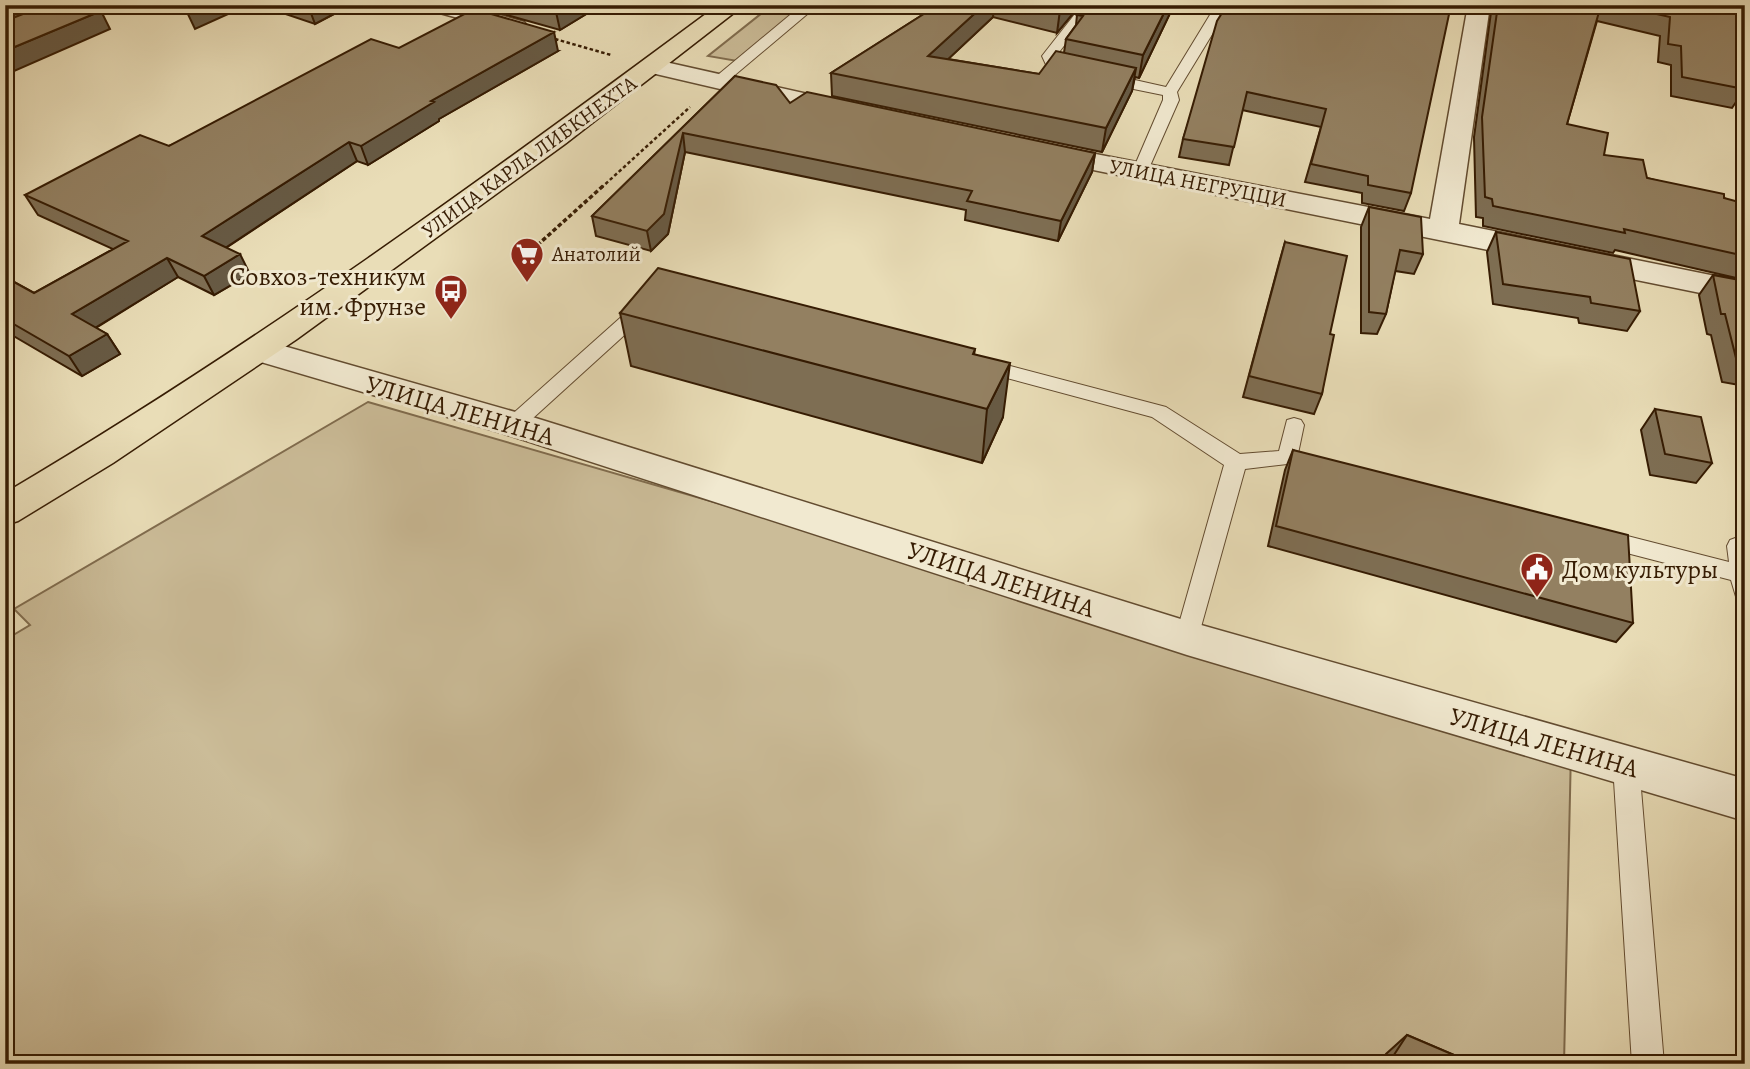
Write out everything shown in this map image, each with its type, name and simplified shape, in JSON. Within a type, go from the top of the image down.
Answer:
[{"type":"main road","name":"УЛИЦА КАРЛА ЛИБКНЕХТА","points":[[5,511],[259,350],[522,164],[733,5]]},
{"type":"street","points":[[437,5],[555,39]]},
{"type":"street","points":[[1443,230],[1479,5]]},
{"type":"street","points":[[652,66],[867,115]]},
{"type":"street","name":"УЛИЦА НЕГРУЦЦИ","points":[[1018,146],[1745,292]]},
{"type":"street","name":"УЛИЦА ЛЕНИНА","points":[[259,350],[514,424],[1186,638],[1745,800]]},
{"type":"lane","points":[[718,82],[811,5]]},
{"type":"lane","points":[[1089,5],[1049,56],[1054,66],[1065,71],[1170,92]]},
{"type":"lane","points":[[1140,172],[1171,100],[1170,92],[1223,5]]},
{"type":"lane","points":[[514,424],[646,305],[659,300]]},
{"type":"lane","points":[[962,359],[1159,412],[1236,462],[1288,458],[1315,465]]},
{"type":"lane","points":[[1288,458],[1294,425]]},
{"type":"lane","points":[[1186,638],[1236,462]]},
{"type":"lane","points":[[1582,533],[1743,583],[1738,546],[1745,548]]},
{"type":"lane","points":[[1626,765],[1648,1064]]},
{"type":"path","points":[[555,39],[652,66]]},
{"type":"path","points":[[532,250],[718,82]]},
{"type":"shaded area","points":[[772,5],[811,5],[743,62],[708,56]]},
{"type":"shaded area","points":[[368,402],[1571,750],[1564,1064],[5,1064],[5,640],[30,625],[14,609]]},
{"type":"building","points":[[46,5],[82,5],[101,11],[5,51],[5,21]]},
{"type":"building","points":[[532,5],[568,5],[556,12]]},
{"type":"building","points":[[938,5],[984,5],[928,56],[1039,74],[1056,51],[1136,68],[1106,128],[831,73]]},
{"type":"building","points":[[1037,5],[1064,5],[1060,10]]},
{"type":"building","points":[[1085,5],[1168,5],[1143,55],[1066,39],[1083,16],[1077,15]]},
{"type":"building","points":[[1227,5],[1451,5],[1411,193],[1368,185],[1368,176],[1311,164],[1326,109],[1247,92],[1234,147],[1183,139],[1217,21]]},
{"type":"building","points":[[1498,5],[1601,5],[1567,124],[1608,133],[1604,155],[1643,160],[1647,178],[1724,194],[1724,198],[1739,202],[1739,207],[1745,208],[1745,256],[1624,229],[1625,233],[1493,206],[1492,199],[1485,197],[1482,117]]},
{"type":"building","points":[[1617,5],[1745,5],[1744,89],[1682,77],[1681,46],[1668,44],[1670,17]]},
{"type":"building","points":[[474,9],[554,32],[431,101],[434,102],[361,146],[349,142],[202,236],[240,254],[204,276],[167,258],[72,314],[107,334],[69,356],[5,319],[5,277],[34,293],[128,241],[25,195],[140,135],[169,146],[371,39],[399,48]]},
{"type":"building","points":[[735,76],[776,85],[790,103],[807,92],[1095,153],[1061,221],[967,201],[972,191],[683,133],[664,214],[647,231],[592,216]]},
{"type":"building","points":[[1369,207],[1421,217],[1423,254],[1400,250],[1386,314],[1369,312]]},
{"type":"building","points":[[1496,232],[1630,259],[1640,311],[1591,303],[1590,297],[1503,284]]},
{"type":"building","points":[[1285,242],[1347,256],[1330,334],[1334,335],[1322,394],[1249,376]]},
{"type":"building","points":[[658,268],[975,349],[973,354],[1010,363],[987,409],[620,313]]},
{"type":"building","points":[[1713,275],[1745,281],[1745,363],[1737,362],[1725,314],[1721,314]]},
{"type":"building","points":[[1655,409],[1701,417],[1712,463],[1665,454]]},
{"type":"building","name":"Дом культуры","points":[[1293,450],[1628,535],[1633,623],[1276,526]]},
{"type":"building","points":[[1407,1035],[1475,1064],[1388,1064]]},
{"type":"place","name":"Анатолий","points":[[527,284]]},
{"type":"place","name":"Совхоз-техникум им. Фрунзе","points":[[451,321]]},
{"type":"place","name":"Дом культуры","points":[[1537,599]]}]
